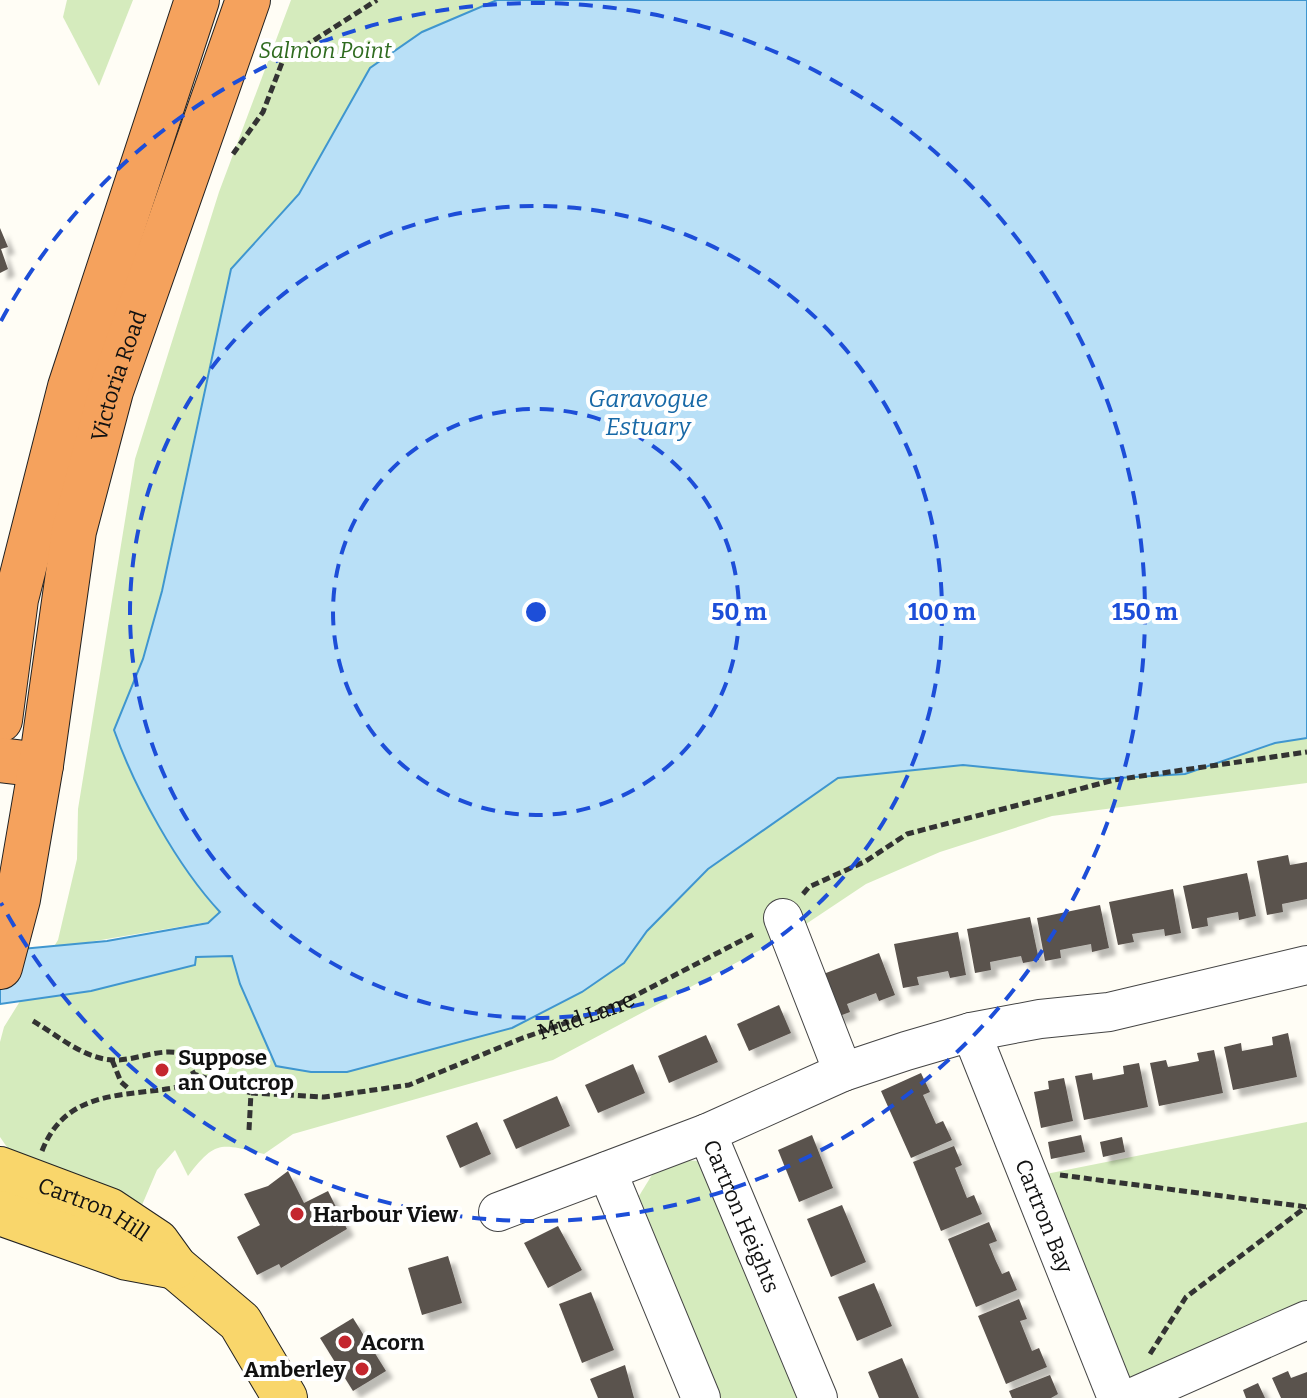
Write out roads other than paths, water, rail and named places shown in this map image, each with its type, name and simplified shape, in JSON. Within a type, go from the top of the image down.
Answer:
[{"type":"highway","name":"Victoria Road","points":[[0,722],[8,611],[74,373],[197,0]]},
{"type":"highway","name":"Victoria Road","points":[[0,967],[18,899],[29,750],[74,531],[111,391],[248,0]]},
{"type":"highway","points":[[0,722],[29,750]]},
{"type":"main road","name":"Cartron Hill","points":[[0,1169],[109,1210],[157,1242],[175,1267],[240,1322],[285,1398]]},
{"type":"main road","name":"Cartron Hill","points":[[0,1213],[127,1258],[175,1267]]},
{"type":"street","points":[[783,918],[843,1072]]},
{"type":"street","points":[[707,1133],[843,1072],[971,1032],[1040,1019],[1109,1012],[1307,965]]},
{"type":"street","name":"Cartron Bay","points":[[971,1032],[1117,1398]]},
{"type":"street","name":"Cartron Heights","points":[[498,1212],[707,1133],[818,1398]]},
{"type":"street","points":[[607,1171],[701,1398]]},
{"type":"street","points":[[1131,1398],[1307,1320]]},
{"type":"water","name":"Garavogue Estuary","points":[[497,0],[1307,0],[1307,738],[1275,743],[1185,774],[1101,779],[963,765],[838,778],[708,869],[647,931],[624,963],[582,992],[512,1028],[347,1072],[311,1072],[276,1066],[240,984],[232,956],[196,957],[195,965],[91,991],[0,1004],[0,951],[107,941],[208,923],[220,912],[188,872],[159,826],[133,777],[114,730],[143,659],[162,591],[231,269],[299,194],[370,68],[422,32]]},
{"type":"place","name":"Suppose an Outcrop","points":[[162,1070]]},
{"type":"place","name":"Harbour View","points":[[297,1214]]},
{"type":"place","name":"Acorn","points":[[345,1342]]},
{"type":"place","name":"Amberley","points":[[362,1369]]},
{"type":"park label","name":"Salmon Point","points":[[325,50]]}]
